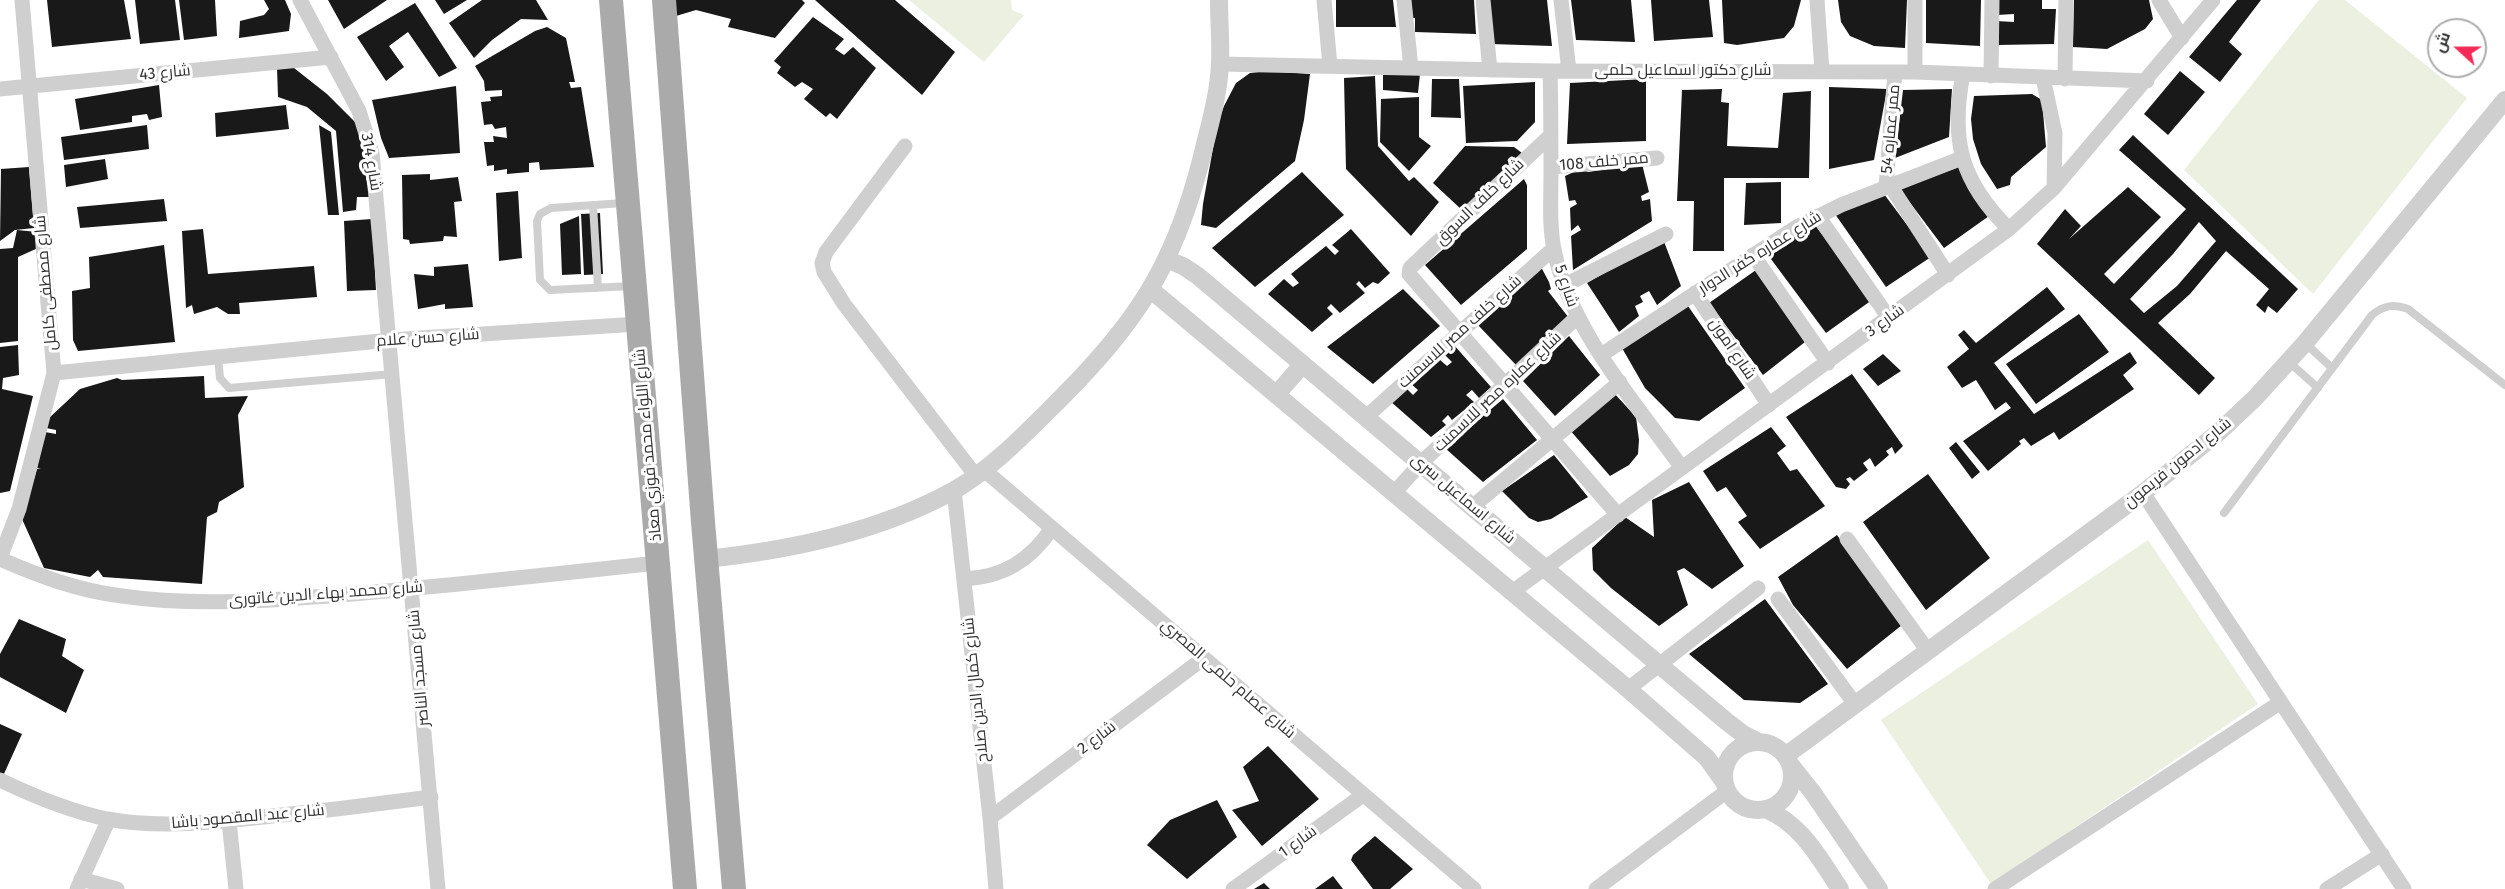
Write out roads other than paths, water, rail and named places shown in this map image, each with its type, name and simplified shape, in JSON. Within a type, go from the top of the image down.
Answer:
[{"type":"main road","name":"شارع اللواء محمد فوزي معاذ","points":[[611,0],[685,889]]},
{"type":"main road","points":[[664,0],[706,559],[734,889]]},
{"type":"street","name":"شارع مصطفى كامل","points":[[0,559],[19,509],[54,373],[22,0]]},
{"type":"street","name":"شارع 314","points":[[300,0],[359,111],[372,153],[390,340]]},
{"type":"street","points":[[706,559],[759,553],[811,543],[882,521],[954,490],[979,473],[1025,434],[1070,389],[1112,341],[1150,289],[1166,259],[1188,206],[1213,112],[1220,64],[1219,0]]},
{"type":"street","points":[[1324,0],[1330,66]]},
{"type":"street","points":[[1404,0],[1411,68]]},
{"type":"street","points":[[1483,0],[1490,70]]},
{"type":"street","points":[[1561,0],[1569,71]]},
{"type":"street","points":[[1817,0],[1822,71]]},
{"type":"street","points":[[1915,0],[1915,72]]},
{"type":"street","points":[[1991,76],[1992,0]]},
{"type":"street","points":[[2065,79],[2066,0]]},
{"type":"street","points":[[2160,0],[2182,38]]},
{"type":"street","name":"شارع 3","points":[[1512,592],[2009,229],[2054,188],[2213,0]]},
{"type":"street","name":"شارع 43","points":[[0,89],[331,57]]},
{"type":"street","name":"شارع دكتور اسماعيل حلمى","points":[[1220,64],[1550,71],[1915,72],[2146,81]]},
{"type":"street","name":"شارع 5","points":[[1550,71],[1554,248],[1563,286],[1577,317],[1601,355],[1682,468]]},
{"type":"street","name":"ممر عماره 54","points":[[1888,186],[1895,72]]},
{"type":"street","points":[[1963,74],[1957,113],[1957,131],[1962,158],[1972,185],[1983,201],[2009,229]]},
{"type":"street","points":[[2043,78],[2055,134],[2054,188]]},
{"type":"street","name":"شارع ادمون فريمون","points":[[1787,760],[1855,704],[2143,493],[2219,432],[2305,343],[2505,100]]},
{"type":"street","name":"شارع خلف السوق","points":[[1459,333],[1410,276],[1409,271],[1551,135]]},
{"type":"street","name":"شارع عصام حلمى المصري","points":[[905,146],[826,252],[822,263],[824,272],[844,304],[979,473],[1052,528],[1474,889]]},
{"type":"street","name":"ممر خلف 108","points":[[1551,167],[1657,158]]},
{"type":"street","name":"شارع عماره كفر الدوار","points":[[1601,355],[1753,255],[1818,216],[1962,158]]},
{"type":"street","points":[[1888,186],[1948,275]]},
{"type":"street","points":[[1818,216],[1889,318]]},
{"type":"street","points":[[1563,286],[1666,234]]},
{"type":"street","name":"شارع خلف مصر للاسمنت","points":[[1365,417],[1554,248]]},
{"type":"street","points":[[1753,255],[1828,363]]},
{"type":"street","name":"شارع اسماعيل سرى","points":[[1166,259],[1191,270],[1735,728],[1759,741]]},
{"type":"street","points":[[1150,289],[1628,689],[1707,758],[1741,806],[1751,809],[1765,808],[1779,802],[1786,794],[1790,784],[1787,760]]},
{"type":"street","name":"شارع امون","points":[[1695,293],[1769,405]]},
{"type":"street","name":"شارع عماره مصر للاسمنت","points":[[1394,493],[1421,463],[1577,317]]},
{"type":"street","name":"شارع حسن علام","points":[[54,373],[390,340],[638,324]]},
{"type":"street","points":[[1459,333],[1618,515]]},
{"type":"street","name":"شارع مسجد الناصر","points":[[390,340],[438,889]]},
{"type":"street","points":[[1276,395],[1303,364]]},
{"type":"street","points":[[1472,507],[1620,382]]},
{"type":"street","name":"شارع كمال الدين صلاح","points":[[954,490],[996,889]]},
{"type":"street","points":[[2143,493],[2404,889]]},
{"type":"street","points":[[964,579],[990,576],[1015,566],[1030,556],[1052,528]]},
{"type":"street","points":[[1847,539],[1928,651]]},
{"type":"street","name":"شارع محمد بهاء الدين غاتورى","points":[[0,559],[79,588],[162,601],[248,601],[412,589],[657,563]]},
{"type":"street","points":[[1628,689],[1758,588]]},
{"type":"street","points":[[1778,599],[1855,704]]},
{"type":"street","name":"شارع 2","points":[[990,818],[1204,658]]},
{"type":"street","points":[[1995,889],[2281,702]]},
{"type":"street","points":[[1726,787],[1726,762],[1732,753],[1749,742],[1769,743],[1787,760],[1813,793],[1879,889]]},
{"type":"street","name":"شارع عبد المقصود باشا","points":[[0,780],[47,802],[109,819],[150,824],[186,825],[356,807],[431,796]]},
{"type":"street","points":[[1596,889],[1726,787]]},
{"type":"street","name":"شارع 1","points":[[1233,889],[1364,795]]},
{"type":"street","points":[[1765,808],[1785,818],[1801,832],[1841,889],[1866,870]]},
{"type":"street","points":[[109,819],[79,884],[117,889]]},
{"type":"street","points":[[229,820],[236,889]]},
{"type":"street","points":[[2327,889],[2382,854]]},
{"type":"lane","points":[[628,202],[551,208],[540,214],[537,221],[540,280],[550,290],[635,285]]},
{"type":"lane","points":[[593,205],[598,288]]},
{"type":"lane","points":[[2224,513],[2372,315],[2382,307],[2395,305],[2408,309],[2505,385]]},
{"type":"lane","points":[[2305,343],[2332,368]]},
{"type":"lane","name":"شارع حسن علام","points":[[218,357],[220,378],[229,388],[393,374]]},
{"type":"lane","points":[[2288,362],[2318,388]]}]
